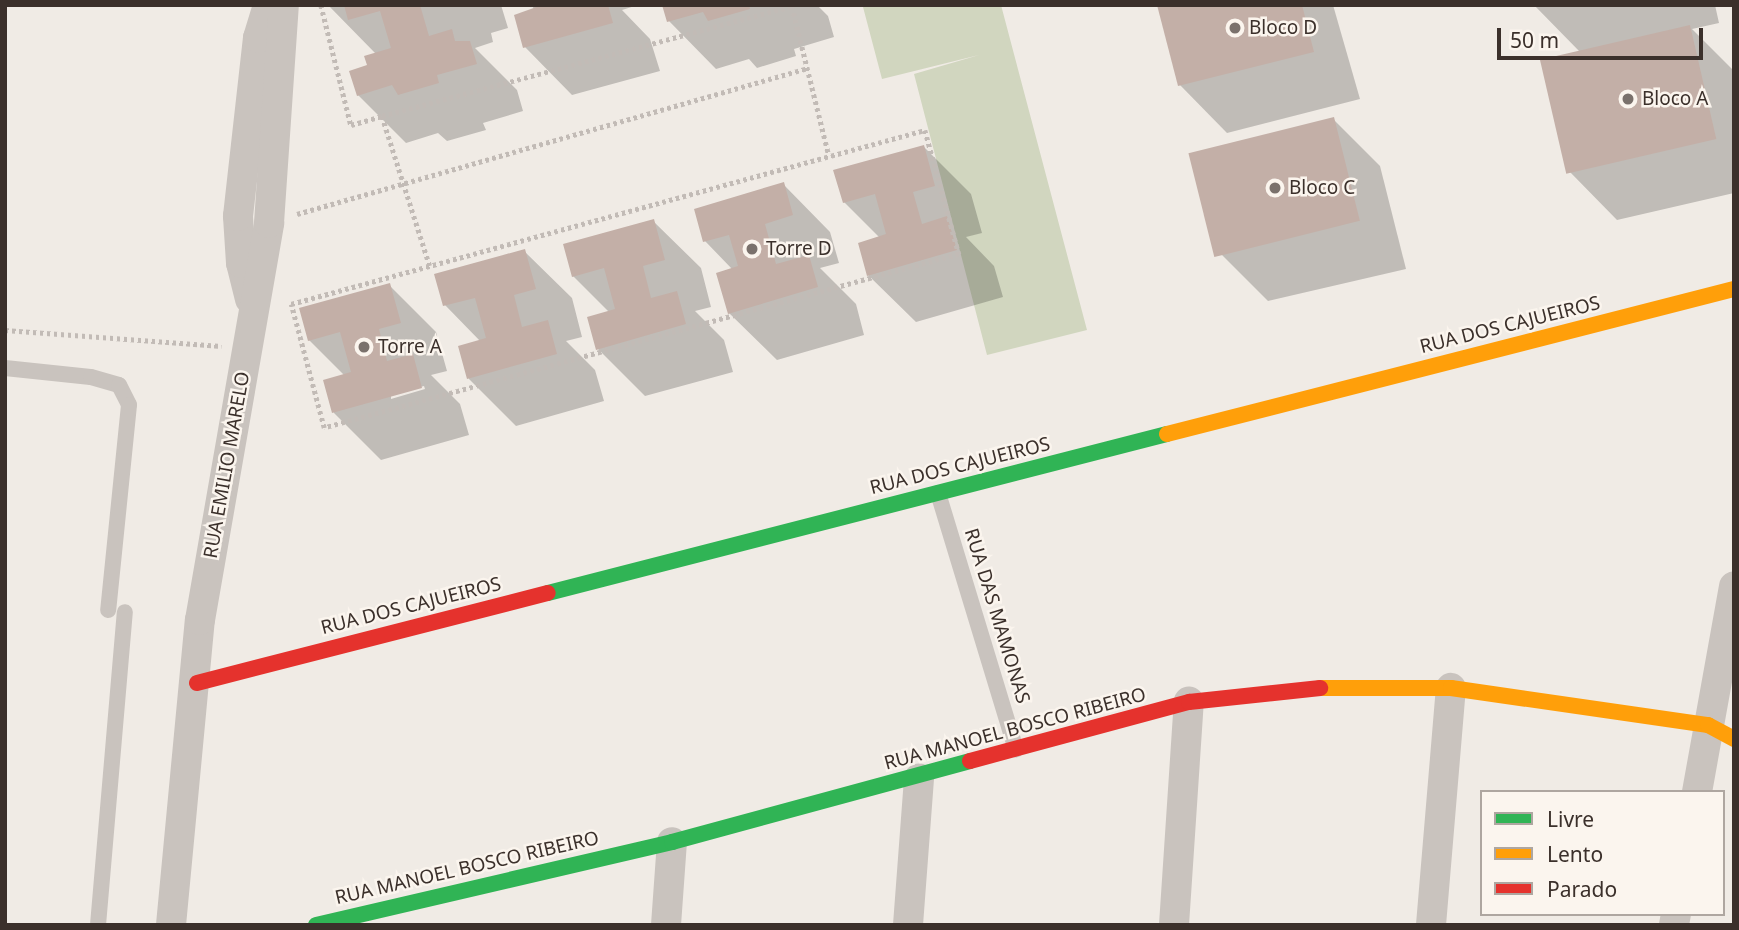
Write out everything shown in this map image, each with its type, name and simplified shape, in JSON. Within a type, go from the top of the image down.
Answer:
[{"type":"street","points":[[253,312],[242,262],[239,216],[258,38],[268,5]]},
{"type":"street","name":"RUA EMILIO MARELO","points":[[171,925],[197,682],[200,620],[269,223],[276,153],[284,5]]},
{"type":"street","points":[[245,156],[276,153]]},
{"type":"street","name":"RUA DOS CAJUEIROS","points":[[197,682],[1734,289]]},
{"type":"street","points":[[1698,790],[1721,732],[1734,586]]},
{"type":"street","name":"RUA MANOEL BOSCO RIBEIRO","points":[[316,925],[409,915],[919,778],[1189,702],[1337,686],[1451,688],[1721,732]]},
{"type":"street","points":[[1431,925],[1451,688]]},
{"type":"street","points":[[1174,925],[1189,702]]},
{"type":"street","points":[[908,925],[919,778]]},
{"type":"street","points":[[666,925],[673,842]]},
{"type":"lane","points":[[5,369],[91,377],[119,385],[129,405],[107,611]]},
{"type":"lane","name":"RUA DAS MAMONAS","points":[[938,494],[1016,750]]},
{"type":"lane","points":[[98,925],[125,612]]},
{"type":"path","points":[[321,5],[351,125],[792,6],[829,156]]},
{"type":"path","points":[[269,223],[808,68]]},
{"type":"path","points":[[382,116],[430,266]]},
{"type":"path","points":[[925,130],[959,254],[324,428],[291,304],[430,266],[925,130]]},
{"type":"path","points":[[5,330],[247,348]]},
{"type":"green space","points":[[1001,5],[1087,330],[987,355],[914,74],[979,55],[882,79],[863,7]]},
{"type":"building","points":[[344,5],[420,5],[429,36],[452,29],[455,41],[470,41],[477,64],[437,75],[439,83],[398,95],[392,85],[357,96],[349,71],[367,65],[364,56],[391,48],[380,11],[348,20]]},
{"type":"building","points":[[542,5],[608,5],[613,23],[523,48],[514,15]]},
{"type":"building","points":[[662,5],[749,5],[750,9],[708,21],[703,12],[667,22]]},
{"type":"building","name":"Bloco D","points":[[1157,5],[1302,5],[1314,52],[1178,86]]},
{"type":"building","name":"Bloco A","points":[[1690,25],[1716,139],[1566,174],[1540,60]]},
{"type":"building","name":"Bloco C","points":[[1334,117],[1360,221],[1214,257],[1188,153]]},
{"type":"building","points":[[924,145],[935,186],[913,192],[922,224],[947,216],[957,250],[867,276],[858,243],[886,234],[875,194],[843,203],[833,170]]},
{"type":"building","name":"Torre D","points":[[784,182],[793,215],[765,224],[776,264],[809,255],[818,287],[728,314],[716,273],[738,266],[729,235],[703,242],[694,209]]},
{"type":"building","points":[[654,219],[665,260],[643,266],[651,298],[677,291],[686,324],[596,350],[587,317],[615,309],[604,268],[572,277],[563,244]]},
{"type":"building","points":[[525,249],[536,289],[514,295],[522,327],[548,320],[557,354],[467,379],[458,346],[486,338],[475,298],[443,306],[434,274]]},
{"type":"building","name":"Torre A","points":[[390,283],[401,323],[379,329],[387,361],[413,354],[422,388],[332,413],[323,380],[351,372],[340,332],[308,341],[299,308]]},
{"type":"traffic: fast","points":[[548,593],[1167,434]]},
{"type":"traffic: fast","points":[[316,925],[672,842],[970,761]]},
{"type":"traffic: slow","points":[[1167,434],[1734,289]]},
{"type":"traffic: slow","points":[[1320,688],[1451,688],[1708,725],[1734,739]]},
{"type":"traffic: jam","points":[[197,683],[548,593]]},
{"type":"traffic: jam","points":[[970,761],[1189,702],[1320,688]]},
{"type":"place","name":"Bloco D","points":[[1235,28]]},
{"type":"place","name":"Bloco A","points":[[1628,99]]},
{"type":"place","name":"Bloco C","points":[[1275,188]]},
{"type":"place","name":"Torre D","points":[[752,249]]},
{"type":"place","name":"Torre A","points":[[364,347]]}]
